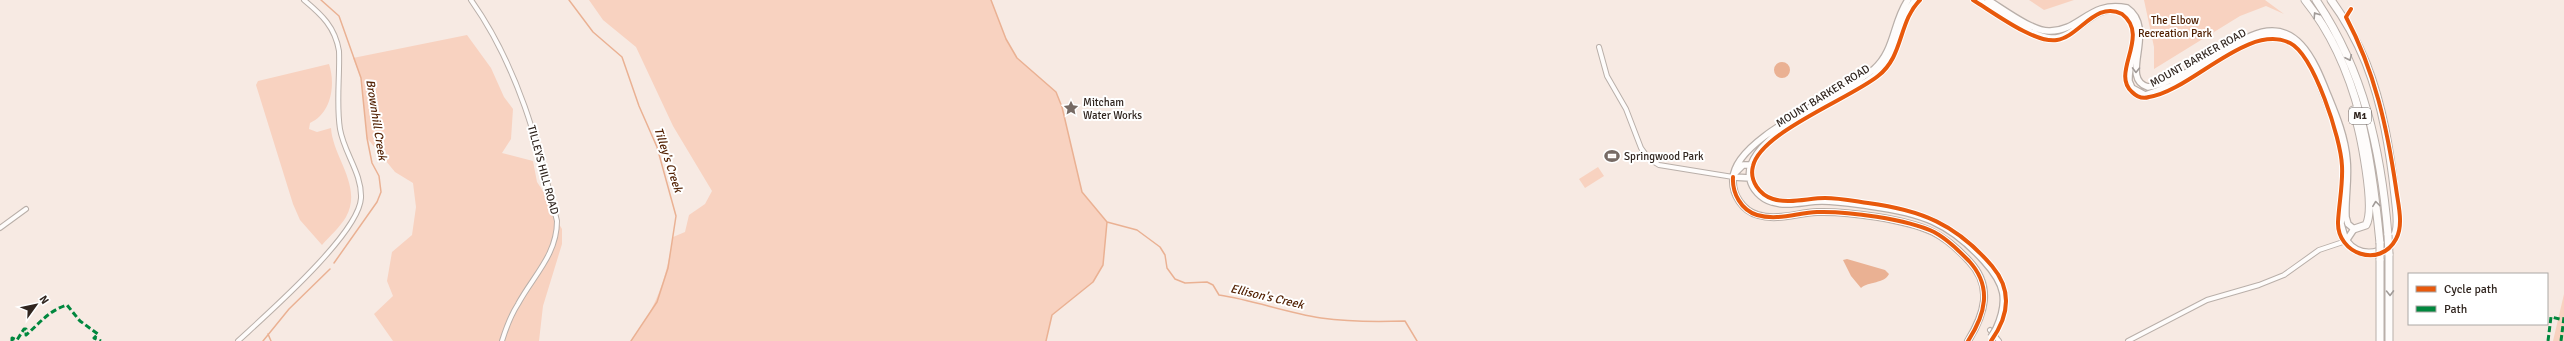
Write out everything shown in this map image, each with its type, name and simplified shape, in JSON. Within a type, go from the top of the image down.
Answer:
[{"type":"highway","name":"M1","points":[[2306,0],[2324,28],[2346,73],[2361,119],[2373,182],[2380,243],[2380,341]]},
{"type":"highway","name":"M1","points":[[2316,0],[2341,42],[2367,106],[2380,160],[2389,254],[2389,341]]},
{"type":"highway","points":[[2331,0],[2347,24],[2360,49],[2375,90],[2389,152],[2397,218],[2395,235],[2381,250],[2369,253],[2360,252],[2345,242]]},
{"type":"highway","points":[[2324,28],[2353,108],[2364,159],[2369,217],[2364,226],[2354,229]]},
{"type":"main road","name":"MOUNT BARKER ROAD","points":[[1733,177],[1738,161],[1756,144],[1805,110],[1874,69],[1888,50],[1898,18],[1908,0]]},
{"type":"main road","name":"MOUNT BARKER ROAD","points":[[1750,165],[1757,152],[1772,138],[1818,107],[1867,80],[1884,67],[1894,52],[1904,18],[1915,0]]},
{"type":"main road","name":"MOUNT BARKER ROAD","points":[[1979,0],[2027,29],[2043,37],[2053,38],[2066,34],[2094,10],[2111,6],[2120,9],[2132,21],[2136,33],[2129,81],[2132,88],[2145,95],[2171,86],[2253,38],[2275,35],[2295,42],[2306,52],[2313,64],[2340,136],[2346,175],[2341,224],[2345,242]]},
{"type":"main road","points":[[1988,0],[2034,27],[2051,32],[2064,28],[2092,5]]},
{"type":"main road","name":"MOUNT BARKER ROAD","points":[[2104,1],[2119,3],[2132,11],[2137,18],[2141,31],[2141,39],[2134,73],[2137,80],[2148,87],[2168,81],[2260,33],[2284,34],[2303,45],[2314,59],[2342,130],[2348,174],[2346,217],[2348,224],[2354,229]]},
{"type":"main road","points":[[1968,341],[1984,309],[1983,288],[1973,265],[1951,243],[1921,227],[1834,212],[1776,217],[1758,215],[1741,203],[1734,190],[1733,177],[1742,166],[1750,165],[1750,178],[1758,194],[1771,202],[1787,204],[1838,201],[1898,210],[1924,216],[1953,233],[1991,268],[2001,286],[2004,307],[1991,334]]},
{"type":"main road","points":[[1733,177],[1750,178]]},
{"type":"main road","points":[[2345,242],[2354,229]]},
{"type":"street","points":[[238,341],[292,291],[325,255],[347,228],[361,200],[358,179],[340,131],[339,51],[337,38],[327,21],[304,0]]},
{"type":"street","name":"TILLEYS HILL ROAD","points":[[471,0],[491,27],[524,99],[557,221],[557,231],[551,252],[517,305],[502,341]]},
{"type":"street","points":[[1600,47],[1607,76],[1626,109],[1641,148],[1649,159],[1659,165],[1733,177]]},
{"type":"street","points":[[0,228],[26,209]]},
{"type":"street","points":[[2128,341],[2207,300],[2259,285],[2284,275],[2319,250],[2345,242]]},
{"type":"street","points":[[1991,334],[1999,341]]},
{"type":"green space","points":[[589,0],[991,0],[1006,39],[1017,58],[1056,92],[1062,107],[1082,192],[1107,222],[1103,265],[1093,282],[1052,315],[1046,341],[631,341],[648,316],[659,292],[667,266],[673,237],[685,232],[689,215],[705,204],[712,191],[673,126],[636,47],[603,20]]},
{"type":"green space","points":[[2029,0],[2074,0],[2044,10]]},
{"type":"green space","name":"The Elbow Recreation Park","points":[[2144,0],[2265,0],[2284,14],[2266,6],[2240,16],[2154,69],[2154,47]]},
{"type":"green space","points":[[467,35],[491,68],[504,97],[513,109],[511,139],[502,153],[533,161],[537,182],[553,206],[557,221],[562,229],[562,244],[543,306],[539,341],[393,341],[374,314],[393,296],[387,281],[392,252],[412,235],[416,207],[413,183],[395,172],[367,138],[361,78],[353,58]]},
{"type":"green space","points":[[329,64],[332,81],[330,98],[323,113],[310,123],[309,129],[317,132],[331,128],[333,139],[346,172],[351,194],[350,206],[346,217],[322,245],[300,220],[293,204],[256,85],[258,81]]},
{"type":"green space","points":[[1598,167],[1604,176],[1585,188],[1579,179]]},
{"type":"green space","points":[[2564,294],[2564,341],[2553,341]]},
{"type":"shaded area","points":[[1779,62],[1785,62],[1790,67],[1788,76],[1785,78],[1779,78],[1774,73],[1774,67]]},
{"type":"shaded area","points":[[1847,259],[1885,270],[1889,274],[1880,281],[1868,284],[1861,288],[1851,276],[1843,260]]},
{"type":"waterway","name":"Brownhill Creek","points":[[321,0],[339,16],[361,78],[367,138],[372,163],[379,176],[381,192],[377,202],[334,263]]},
{"type":"waterway","name":"Tilley's Creek","points":[[569,0],[593,32],[622,57],[639,106],[657,147],[676,216],[668,268],[657,302],[631,341]]},
{"type":"waterway","name":"Ellison's Creek","points":[[991,0],[1006,39],[1017,58],[1056,92],[1062,107],[1082,192],[1107,222],[1137,230],[1160,247],[1165,255],[1167,268],[1175,279],[1185,283],[1207,282],[1213,285],[1219,295],[1308,316],[1352,321],[1405,321],[1417,341]]},
{"type":"waterway","points":[[1046,341],[1052,315],[1093,282],[1103,265],[1107,222]]},
{"type":"waterway","name":"Brownhill Creek","points":[[263,341],[289,309],[330,269]]},
{"type":"waterway","name":"Brownhill Creek","points":[[268,334],[271,341]]},
{"type":"marked path","points":[[12,341],[12,338],[17,340],[24,329],[26,329],[26,335],[49,314],[67,305],[80,321],[98,334],[94,338],[101,341]]},
{"type":"marked path","points":[[2548,341],[2551,317],[2564,320]]},
{"type":"marked path","points":[[2561,341],[2564,317]]},
{"type":"cycle path","points":[[1920,0],[1908,18],[1897,49],[1886,68],[1865,85],[1808,116],[1772,141],[1760,153],[1753,166],[1752,172],[1754,182],[1760,191],[1773,199],[1792,201],[1830,198],[1887,206],[1921,215],[1951,229],[1979,252],[1999,275],[2003,285],[2006,294],[2005,313],[2002,322],[1991,341]]},
{"type":"cycle path","points":[[1973,0],[2014,26],[2037,37],[2048,40],[2057,40],[2065,37],[2073,33],[2096,15],[2104,12],[2113,11],[2122,14],[2130,23],[2133,33],[2125,75],[2126,84],[2134,94],[2142,98],[2147,98],[2165,92],[2183,83],[2238,49],[2256,42],[2274,39],[2290,43],[2299,51],[2308,63],[2317,80],[2325,99],[2337,137],[2342,166],[2338,222],[2340,233],[2344,242],[2352,249],[2361,254],[2370,255],[2380,254],[2389,248],[2396,239],[2400,227],[2400,214],[2384,122],[2378,100],[2365,58],[2346,17],[2351,9]]},
{"type":"cycle path","points":[[1733,177],[1734,189],[1742,205],[1751,213],[1757,215],[1764,217],[1780,217],[1817,212],[1860,214],[1909,223],[1934,232],[1943,238],[1957,249],[1977,271],[1984,291],[1984,301],[1979,321],[1968,341]]},
{"type":"place","name":"Mitcham Water Works","points":[[1071,108]]},
{"type":"place","name":"Springwood Park","points":[[1612,156]]}]
